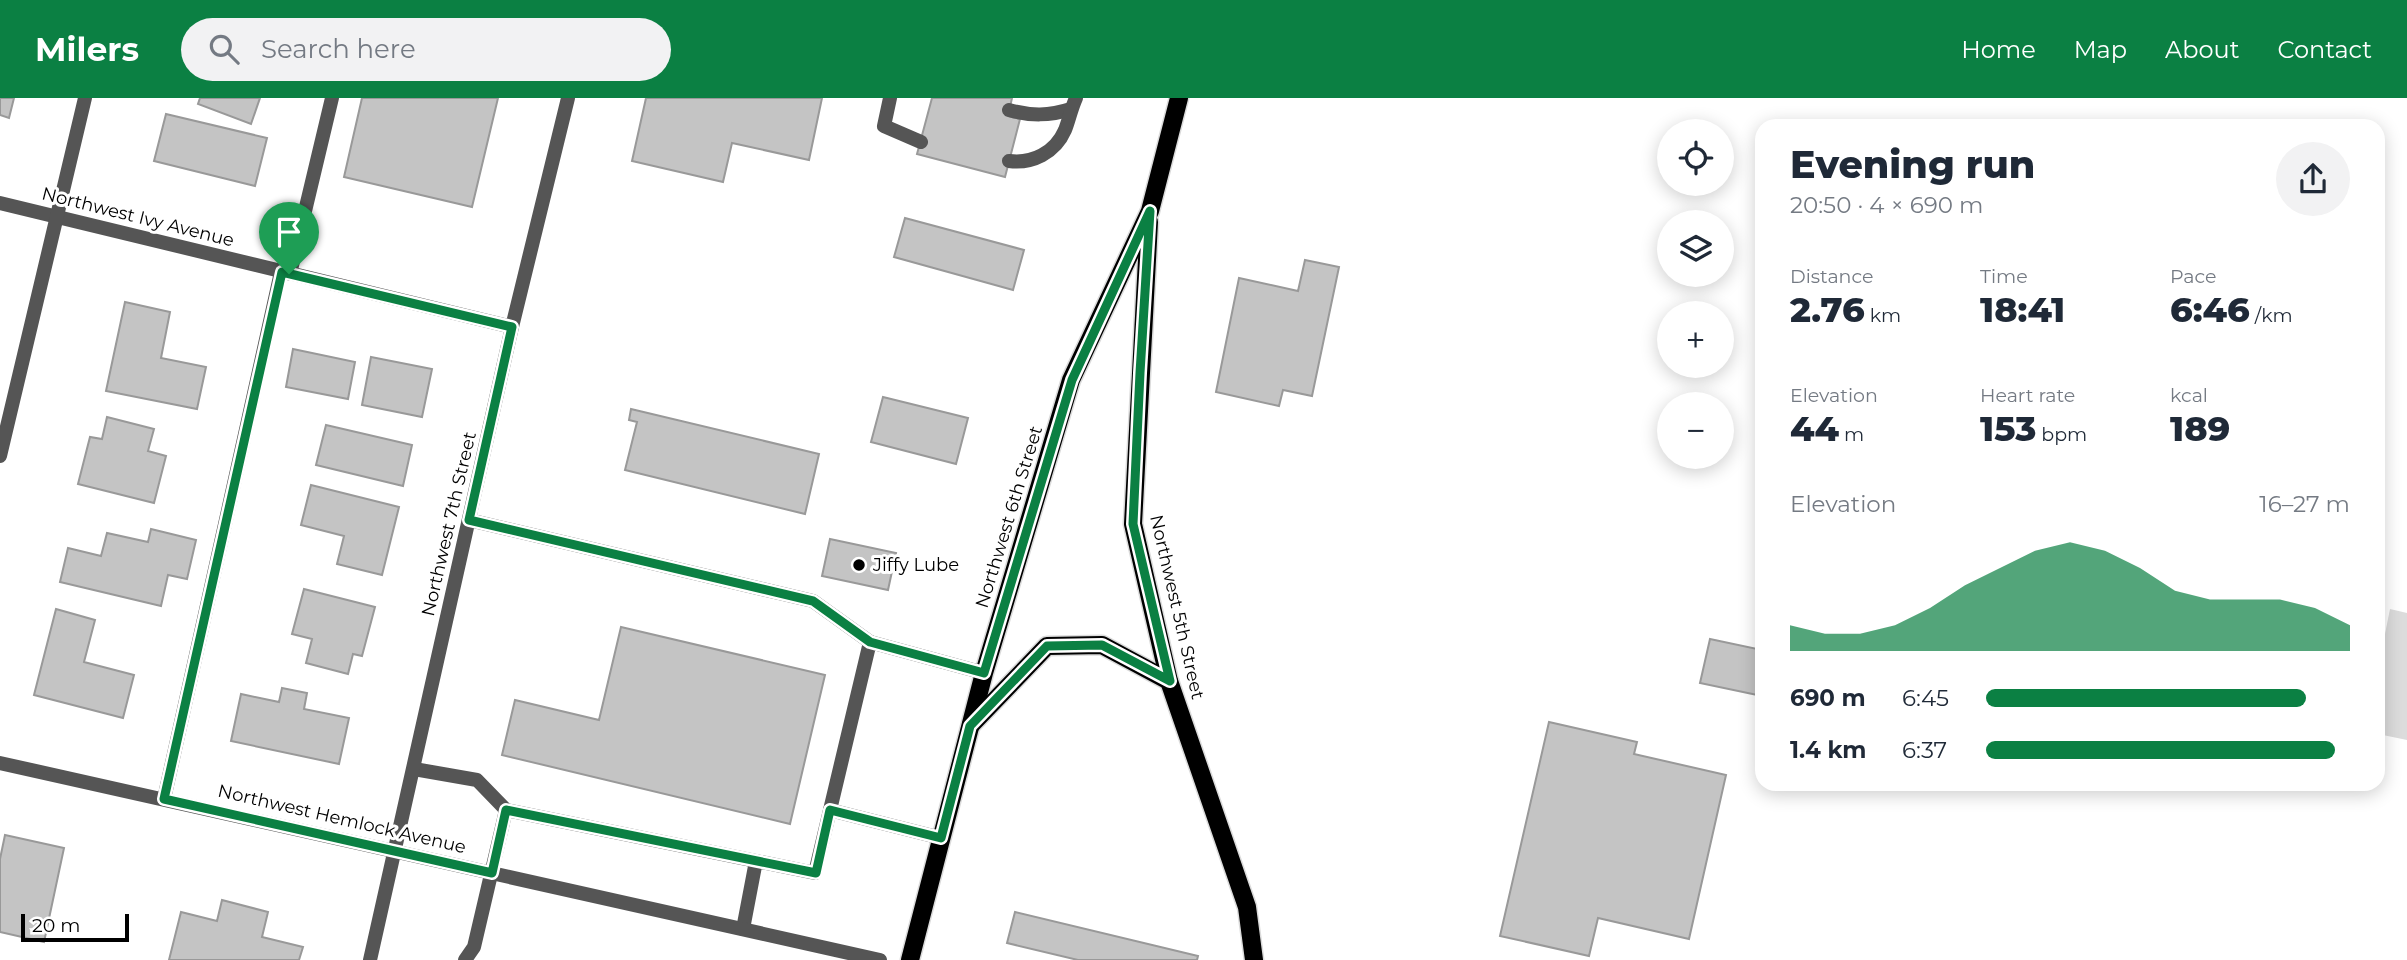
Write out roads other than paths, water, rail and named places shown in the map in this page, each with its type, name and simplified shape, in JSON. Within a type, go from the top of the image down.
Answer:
[{"type":"main road","name":"Northwest 6th Street","points":[[910,960],[984,673],[1072,380],[1150,211],[1179,98]]},
{"type":"main road","name":"Northwest 5th Street","points":[[1150,211],[1133,524],[1170,681],[1247,907],[1254,960]]},
{"type":"main road","points":[[970,726],[1047,646],[1102,645],[1170,681]]},
{"type":"street","points":[[0,456],[85,98]]},
{"type":"street","points":[[164,799],[286,273],[332,98]]},
{"type":"street","name":"Northwest 7th Street","points":[[370,960],[512,327],[568,98]]},
{"type":"street","points":[[890,98],[884,125],[921,142]]},
{"type":"street","points":[[1009,110],[1030,115],[1055,114],[1073,104]]},
{"type":"street","points":[[1009,161],[1020,163],[1036,159],[1054,146],[1065,131],[1073,104]]},
{"type":"street","name":"Northwest Ivy Avenue","points":[[0,204],[512,327]]},
{"type":"street","points":[[469,520],[813,601],[870,642],[984,673]]},
{"type":"street","points":[[414,769],[477,780],[506,810],[816,873],[870,642]]},
{"type":"street","name":"Northwest Hemlock Avenue","points":[[0,762],[880,960]]},
{"type":"street","points":[[465,960],[474,947],[506,810]]},
{"type":"street","points":[[830,810],[941,838]]},
{"type":"street","points":[[743,929],[756,861]]},
{"type":"place","name":"Jiffy Lube","points":[[859,565]]}]
